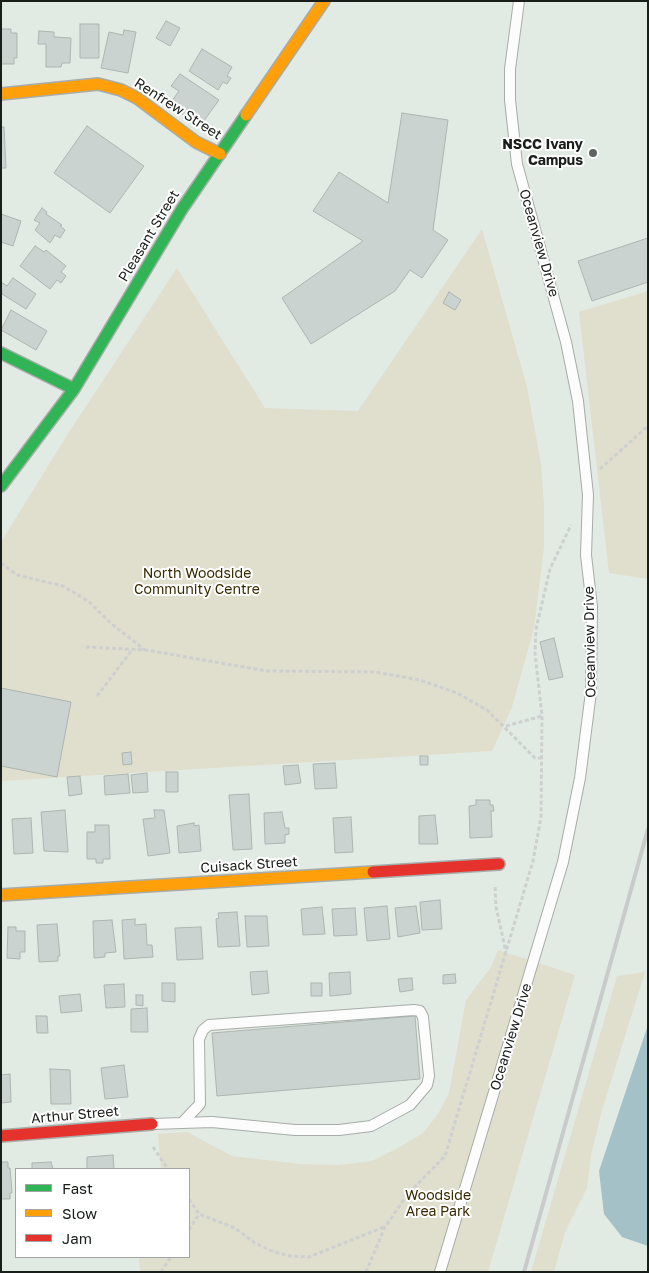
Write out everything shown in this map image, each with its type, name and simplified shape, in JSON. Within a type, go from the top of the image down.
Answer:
[{"type":"street","name":"Pleasant Street","points":[[1,486],[74,389],[182,209],[324,1]]},
{"type":"street","name":"Renfrew Street","points":[[1,94],[98,84],[121,90],[137,98],[196,142],[220,154]]},
{"type":"street","points":[[1,353],[74,389]]},
{"type":"street","name":"Cuisack Street","points":[[1,895],[499,864]]},
{"type":"street","name":"Arthur Street","points":[[1,1136],[152,1124]]},
{"type":"lane","name":"Oceanview Drive","points":[[440,1272],[563,862],[580,778],[592,692],[592,607],[586,555],[588,495],[578,401],[566,342],[517,164],[510,100],[510,69],[519,1]]},
{"type":"lane","points":[[152,1124],[182,1123],[212,1122],[295,1130],[339,1130],[371,1126],[410,1105],[427,1085],[429,1076],[423,1016],[420,1011],[414,1010],[209,1025],[203,1030],[199,1039],[200,1104],[182,1123]]},
{"type":"path","points":[[1,562],[18,575],[63,586],[88,601],[113,625],[146,650]]},
{"type":"path","points":[[86,646],[146,650],[243,668],[375,672],[420,680],[457,693],[487,710],[506,726],[535,758],[541,758]]},
{"type":"path","points":[[98,696],[132,649]]},
{"type":"path","points":[[506,726],[542,716]]},
{"type":"path","points":[[499,864],[495,881],[496,907],[506,953]]},
{"type":"path","points":[[190,1200],[199,1214],[236,1228],[268,1249],[290,1256],[310,1257],[385,1227]]},
{"type":"path","points":[[190,1228],[199,1214]]},
{"type":"path","points":[[161,1272],[170,1258]]},
{"type":"green space","name":"North Woodside Community Centre","points":[[482,229],[527,387],[541,464],[544,506],[544,547],[534,628],[512,707],[492,751],[1,781],[1,542],[69,432],[177,268],[265,408],[358,411]]},
{"type":"green space","points":[[648,291],[648,579],[609,573],[579,312]]},
{"type":"green space","name":"Woodside Area Park","points":[[498,950],[575,975],[488,1272],[140,1272],[139,1258],[190,1258],[190,1168],[161,1168],[158,1134],[187,1132],[232,1156],[300,1164],[339,1165],[372,1161],[400,1147],[423,1133],[438,1114],[449,1093],[466,1000],[491,967]]},
{"type":"green space","points":[[645,972],[602,1110],[591,1155],[587,1188],[565,1232],[554,1272],[531,1272],[617,976]]},
{"type":"water","points":[[648,1025],[648,1246],[622,1237],[604,1214],[599,1171]]},
{"type":"building","points":[[166,21],[180,28],[170,46],[156,38]]},
{"type":"building","points":[[80,24],[99,24],[99,58],[80,58]]},
{"type":"building","points":[[1,29],[11,29],[11,33],[17,33],[17,58],[14,58],[14,64],[1,64]]},
{"type":"building","points":[[124,30],[136,32],[128,73],[101,68],[109,32],[123,35]]},
{"type":"building","points":[[39,31],[54,32],[54,37],[71,38],[70,63],[62,63],[61,67],[46,67],[46,44],[38,44]]},
{"type":"building","points":[[202,49],[232,67],[227,76],[231,78],[227,84],[223,82],[218,90],[189,71]]},
{"type":"building","points":[[180,74],[219,100],[203,122],[194,116],[191,120],[169,105],[179,91],[171,86]]},
{"type":"building","points":[[402,113],[448,120],[433,230],[448,240],[422,278],[410,270],[395,291],[311,344],[282,298],[363,241],[313,211],[339,172],[388,203]]},
{"type":"building","points":[[87,126],[144,166],[110,213],[54,173]]},
{"type":"building","points":[[1,127],[4,127],[6,168],[1,168]]},
{"type":"building","points":[[42,208],[47,212],[46,214],[62,225],[60,226],[65,230],[60,238],[55,235],[50,243],[35,230],[40,223],[34,220]]},
{"type":"building","points":[[1,214],[21,221],[13,246],[1,242]]},
{"type":"building","points":[[648,238],[648,282],[592,301],[578,261]]},
{"type":"building","points":[[35,246],[44,252],[46,250],[66,266],[61,272],[66,276],[61,283],[57,280],[50,289],[20,266]]},
{"type":"building","points":[[13,278],[36,294],[26,309],[2,294],[1,282],[7,286]]},
{"type":"building","points":[[449,292],[461,300],[455,310],[443,303]]},
{"type":"building","points":[[11,310],[47,331],[36,350],[1,330]]},
{"type":"building","points":[[554,638],[563,677],[549,680],[540,642]]},
{"type":"building","points":[[1,688],[71,702],[57,777],[1,766]]},
{"type":"building","points":[[131,752],[132,764],[123,765],[122,753]]},
{"type":"building","points":[[420,756],[428,756],[428,765],[420,765]]},
{"type":"building","points":[[335,763],[337,788],[315,789],[313,764]]},
{"type":"building","points":[[298,765],[301,783],[285,785],[283,766]]},
{"type":"building","points":[[166,772],[178,772],[178,792],[166,792]]},
{"type":"building","points":[[147,773],[148,792],[133,793],[131,775]]},
{"type":"building","points":[[128,774],[130,793],[105,795],[104,776]]},
{"type":"building","points":[[80,776],[82,794],[69,796],[67,777]]},
{"type":"building","points":[[249,794],[252,849],[233,850],[229,795]]},
{"type":"building","points":[[476,800],[490,800],[490,805],[493,805],[494,811],[491,811],[492,837],[470,838],[469,806],[476,805]]},
{"type":"building","points":[[65,810],[68,852],[44,851],[41,812]]},
{"type":"building","points":[[154,810],[164,810],[170,853],[148,856],[143,819],[155,818]]},
{"type":"building","points":[[282,812],[285,828],[289,828],[289,834],[285,835],[285,843],[265,844],[264,813]]},
{"type":"building","points":[[435,815],[438,844],[419,844],[419,816]]},
{"type":"building","points":[[351,817],[353,852],[335,853],[333,818]]},
{"type":"building","points":[[31,818],[33,853],[14,854],[12,819]]},
{"type":"building","points":[[194,823],[194,826],[199,825],[201,851],[179,853],[177,826]]},
{"type":"building","points":[[95,825],[109,825],[110,859],[103,859],[103,863],[96,863],[96,859],[87,859],[87,832],[95,832]]},
{"type":"building","points":[[440,900],[442,929],[422,930],[420,902]]},
{"type":"building","points":[[387,906],[390,939],[367,941],[364,908]]},
{"type":"building","points":[[416,906],[420,933],[398,937],[395,908]]},
{"type":"building","points":[[322,907],[325,934],[303,935],[301,909]]},
{"type":"building","points":[[355,908],[357,935],[334,936],[332,909]]},
{"type":"building","points":[[237,912],[240,946],[218,947],[216,919],[219,918],[218,913]]},
{"type":"building","points":[[245,916],[267,916],[269,946],[247,947]]},
{"type":"building","points":[[135,919],[135,925],[146,924],[147,945],[152,945],[153,957],[124,959],[122,920]]},
{"type":"building","points":[[112,920],[116,952],[105,953],[105,957],[94,958],[93,921]]},
{"type":"building","points":[[57,924],[60,956],[58,956],[58,961],[39,962],[37,925]]},
{"type":"building","points":[[8,927],[16,927],[16,931],[25,931],[25,952],[20,952],[20,959],[7,958]]},
{"type":"building","points":[[201,927],[203,959],[177,960],[175,928]]},
{"type":"building","points":[[267,971],[269,993],[252,995],[250,972]]},
{"type":"building","points":[[350,972],[351,994],[330,996],[329,973]]},
{"type":"building","points":[[455,974],[456,983],[443,984],[443,975]]},
{"type":"building","points":[[412,978],[413,990],[400,992],[398,979]]},
{"type":"building","points":[[162,983],[175,983],[175,1002],[162,1001]]},
{"type":"building","points":[[311,983],[322,983],[322,996],[311,996]]},
{"type":"building","points":[[124,984],[125,1007],[106,1008],[104,985]]},
{"type":"building","points":[[80,994],[82,1011],[61,1013],[59,996]]},
{"type":"building","points":[[136,995],[143,995],[143,1006],[136,1005]]},
{"type":"building","points":[[147,1008],[148,1032],[131,1032],[131,1009]]},
{"type":"building","points":[[36,1016],[47,1016],[48,1033],[37,1033]]},
{"type":"building","points":[[415,1016],[420,1079],[217,1096],[212,1033]]},
{"type":"building","points":[[124,1065],[128,1097],[105,1099],[101,1068]]},
{"type":"building","points":[[50,1069],[70,1070],[71,1104],[51,1104]]},
{"type":"building","points":[[10,1074],[11,1102],[1,1103],[1,1075]]},
{"type":"building","points":[[113,1155],[114,1168],[87,1168],[87,1157]]},
{"type":"building","points":[[1,1162],[8,1162],[8,1168],[10,1168],[12,1193],[10,1193],[10,1199],[1,1199]]},
{"type":"building","points":[[51,1162],[53,1168],[32,1168],[32,1163]]},
{"type":"railway","points":[[524,1272],[648,829]]},
{"type":"traffic: fast","points":[[1,486],[74,389],[182,209],[246,115]]},
{"type":"traffic: fast","points":[[1,353],[74,389]]},
{"type":"traffic: slow","points":[[246,115],[324,1]]},
{"type":"traffic: slow","points":[[1,94],[98,84],[121,90],[137,98],[196,142],[220,154]]},
{"type":"traffic: slow","points":[[1,895],[373,872]]},
{"type":"traffic: jam","points":[[373,872],[499,864]]},
{"type":"traffic: jam","points":[[1,1136],[152,1124]]},
{"type":"place","name":"NSCC Ivany Campus","points":[[593,153]]}]
